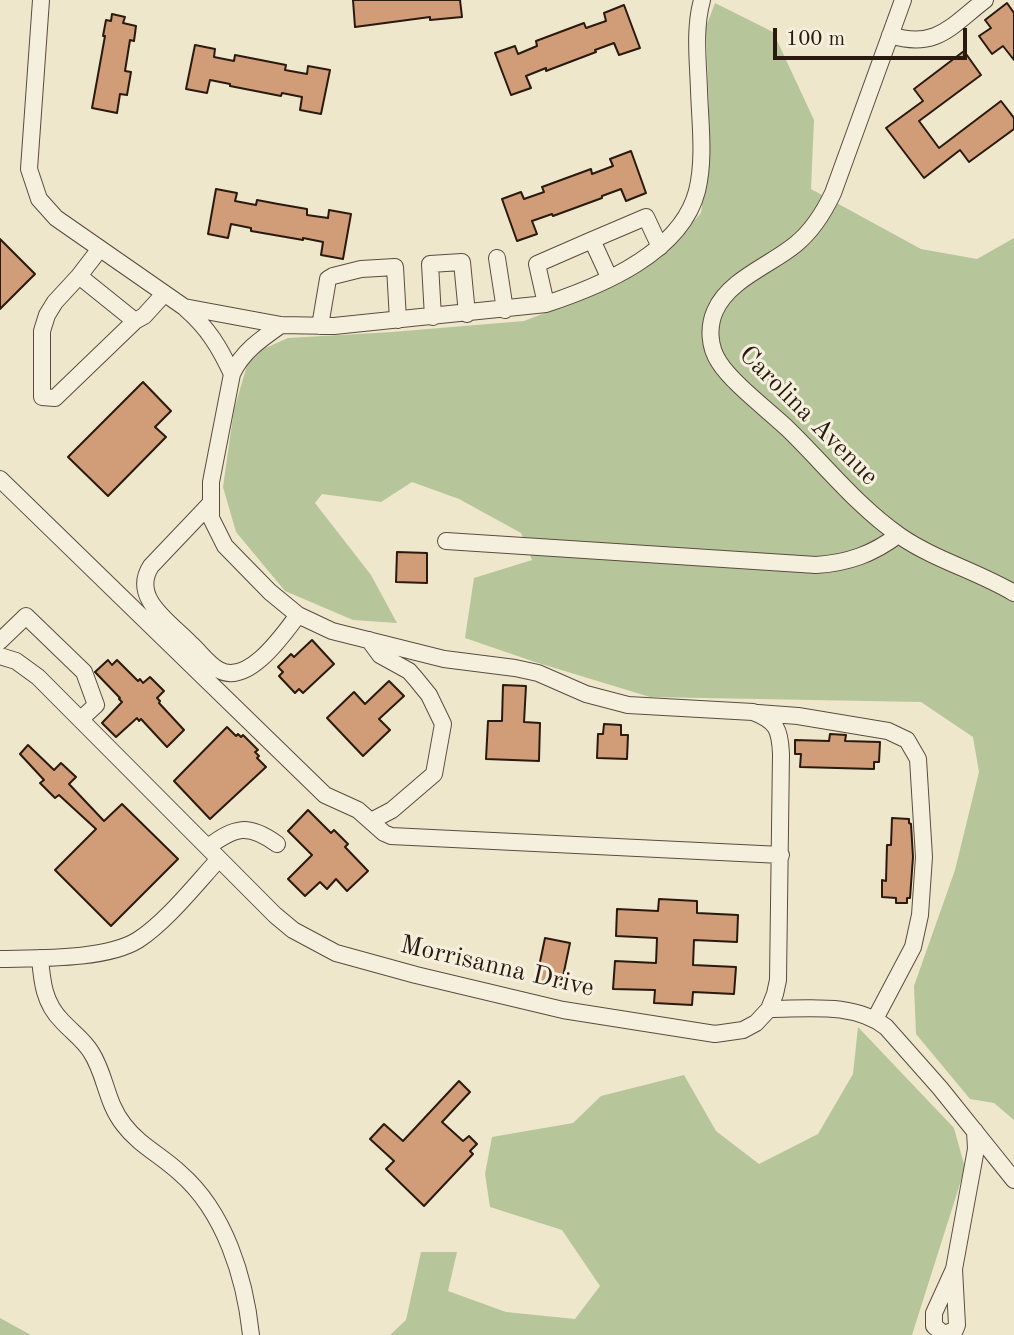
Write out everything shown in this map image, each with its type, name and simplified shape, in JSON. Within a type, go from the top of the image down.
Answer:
[{"type":"street","points":[[41,0],[29,169],[39,199],[47,211],[184,307],[204,324],[219,346],[232,374]]},
{"type":"street","points":[[184,307],[281,325],[320,326],[467,314],[546,304],[568,297],[633,266],[669,239],[686,217],[697,191],[701,152],[696,26],[702,0]]},
{"type":"street","name":"Carolina Avenue","points":[[903,0],[834,193],[823,214],[796,244],[727,293],[714,312],[710,338],[713,351],[726,371],[788,429],[866,510],[923,550],[978,573],[1014,593]]},
{"type":"street","points":[[890,35],[904,40],[931,39],[985,0]]},
{"type":"street","points":[[537,264],[646,217],[660,247]]},
{"type":"street","points":[[592,240],[609,277]]},
{"type":"street","points":[[99,250],[47,315],[42,331],[42,397],[55,398],[135,321],[144,316],[164,294]]},
{"type":"street","points":[[527,250],[537,264],[546,304]]},
{"type":"street","points":[[497,258],[505,310]]},
{"type":"street","points":[[433,317],[430,264],[462,262],[467,314]]},
{"type":"street","points":[[320,326],[328,279],[333,275],[395,267],[398,320]]},
{"type":"street","points":[[79,276],[135,321]]},
{"type":"street","points":[[281,325],[250,349],[237,363],[232,374],[209,505],[215,530],[225,546],[280,601],[298,615],[332,631],[444,659],[538,673],[586,694],[628,705],[797,716],[888,730],[907,740],[918,759],[924,857],[920,915],[913,947],[875,1019]]},
{"type":"street","points":[[0,479],[186,649],[325,795],[358,810],[384,833],[391,836],[781,855]]},
{"type":"street","points":[[209,505],[151,566],[144,585],[145,593],[152,604],[186,649],[220,671],[237,674],[252,667],[298,615]]},
{"type":"street","points":[[446,541],[816,565],[855,559],[898,535]]},
{"type":"street","points":[[0,640],[26,616],[84,672],[96,705],[81,719]]},
{"type":"street","points":[[369,640],[380,655],[409,671],[429,695],[443,724],[434,774],[392,810],[370,821]]},
{"type":"street","name":"Morrisanna Drive","points":[[0,656],[16,661],[38,677],[275,915],[314,943],[336,953],[416,975],[563,1010],[715,1034],[743,1030],[769,1009]]},
{"type":"street","points":[[753,712],[765,716],[773,723],[780,736],[778,980],[769,1009],[851,1010],[875,1019],[886,1027],[1014,1180]]},
{"type":"street","points":[[0,959],[112,951],[137,941],[151,931],[214,853],[226,834],[238,829],[248,829],[277,844]]},
{"type":"street","points":[[40,958],[46,999],[53,1011],[92,1053],[113,1109],[142,1143],[196,1189],[219,1223],[244,1291],[251,1335]]},
{"type":"street","points":[[954,1269],[976,1149],[975,1131]]},
{"type":"green space","points":[[715,3],[773,32],[814,120],[811,189],[921,249],[977,259],[1014,238],[1014,1120],[994,1103],[970,1099],[916,1034],[914,986],[955,870],[979,772],[973,737],[921,702],[650,697],[465,638],[474,578],[532,560],[521,533],[459,499],[412,482],[381,502],[322,494],[315,503],[371,575],[397,623],[353,620],[285,591],[236,532],[223,487],[234,410],[250,355],[288,338],[524,321],[607,289],[659,259],[701,213],[710,139],[706,27]]},
{"type":"green space","points":[[858,1027],[954,1128],[965,1168],[912,1335],[390,1335],[406,1320],[421,1252],[457,1252],[448,1291],[506,1312],[575,1319],[600,1286],[562,1230],[490,1207],[485,1174],[492,1137],[573,1123],[601,1096],[684,1075],[716,1131],[759,1164],[818,1134],[853,1074]]},
{"type":"green space","points":[[0,1318],[31,1335],[0,1335]]},
{"type":"building","points":[[353,0],[460,0],[462,17],[430,20],[430,17],[355,27]]},
{"type":"building","points":[[1007,3],[1014,13],[1014,60],[1003,46],[992,54],[979,36],[991,28],[985,20]]},
{"type":"building","points":[[624,5],[640,48],[619,55],[614,43],[546,71],[546,68],[526,76],[531,88],[511,95],[495,53],[515,46],[518,54],[537,46],[536,41],[584,23],[586,28],[606,21],[604,13]]},
{"type":"building","points":[[112,14],[125,17],[123,23],[136,26],[134,41],[130,40],[125,71],[131,72],[127,95],[120,94],[117,113],[92,108],[106,20],[111,21]]},
{"type":"building","points":[[195,45],[215,49],[214,57],[234,61],[235,55],[286,65],[285,70],[307,74],[308,66],[330,70],[321,114],[300,110],[302,97],[282,93],[281,96],[210,80],[207,93],[186,89]]},
{"type":"building","points":[[964,51],[981,75],[919,121],[939,148],[1001,101],[1014,118],[1014,129],[969,162],[960,150],[924,178],[886,128],[923,101],[914,89]]},
{"type":"building","points":[[631,151],[646,193],[626,201],[621,189],[553,216],[552,214],[532,221],[537,234],[517,241],[502,199],[521,192],[524,199],[544,192],[542,187],[591,169],[592,174],[613,166],[610,159]]},
{"type":"building","points":[[216,189],[237,193],[235,201],[256,205],[257,200],[307,209],[307,215],[328,218],[329,210],[351,214],[343,259],[321,255],[323,242],[251,231],[251,228],[231,224],[228,238],[208,234]]},
{"type":"building","points":[[0,239],[35,274],[0,309]]},
{"type":"building","points":[[143,382],[171,411],[155,427],[166,437],[108,496],[68,457]]},
{"type":"building","points":[[397,552],[427,553],[427,583],[396,582]]},
{"type":"building","points":[[312,640],[334,664],[303,693],[299,689],[295,693],[279,676],[283,672],[278,667],[291,654],[294,657]]},
{"type":"building","points":[[108,660],[112,665],[117,660],[138,681],[140,679],[143,683],[150,677],[164,691],[157,698],[159,703],[184,730],[167,747],[141,719],[139,721],[137,718],[116,737],[102,723],[122,702],[95,672]]},
{"type":"building","points":[[389,681],[404,696],[379,719],[390,730],[363,756],[327,718],[354,692],[365,704]]},
{"type":"building","points":[[503,685],[526,686],[524,722],[540,723],[539,761],[486,759],[488,721],[502,721]]},
{"type":"building","points":[[604,724],[621,725],[621,735],[628,735],[627,759],[597,758],[598,734],[603,734]]},
{"type":"building","points":[[227,727],[236,736],[243,735],[258,750],[255,752],[259,756],[257,758],[266,767],[210,819],[174,781]]},
{"type":"building","points":[[830,734],[846,735],[845,741],[880,742],[879,762],[874,762],[874,769],[800,767],[801,754],[795,754],[795,740],[829,741]]},
{"type":"building","points":[[28,745],[54,770],[61,763],[76,777],[69,784],[104,821],[122,804],[178,859],[111,926],[55,870],[96,829],[59,795],[55,798],[40,783],[44,780],[20,754]]},
{"type":"building","points":[[308,810],[331,833],[334,830],[348,844],[345,847],[368,871],[347,891],[336,879],[327,889],[320,882],[305,896],[288,879],[312,855],[288,831]]},
{"type":"building","points":[[892,818],[909,819],[911,824],[913,857],[910,898],[907,898],[907,903],[896,903],[896,898],[882,897],[882,880],[886,881],[887,845],[891,845]]},
{"type":"building","points":[[659,899],[697,901],[697,913],[738,915],[737,942],[694,940],[693,965],[736,967],[734,994],[693,992],[692,1005],[654,1003],[655,990],[613,989],[615,961],[656,963],[657,938],[616,936],[617,909],[658,911]]},
{"type":"building","points":[[545,938],[570,943],[561,986],[536,981]]},
{"type":"building","points":[[459,1081],[470,1092],[442,1122],[463,1141],[469,1136],[477,1144],[470,1151],[473,1154],[424,1206],[386,1169],[394,1161],[370,1139],[384,1124],[403,1141]]}]
